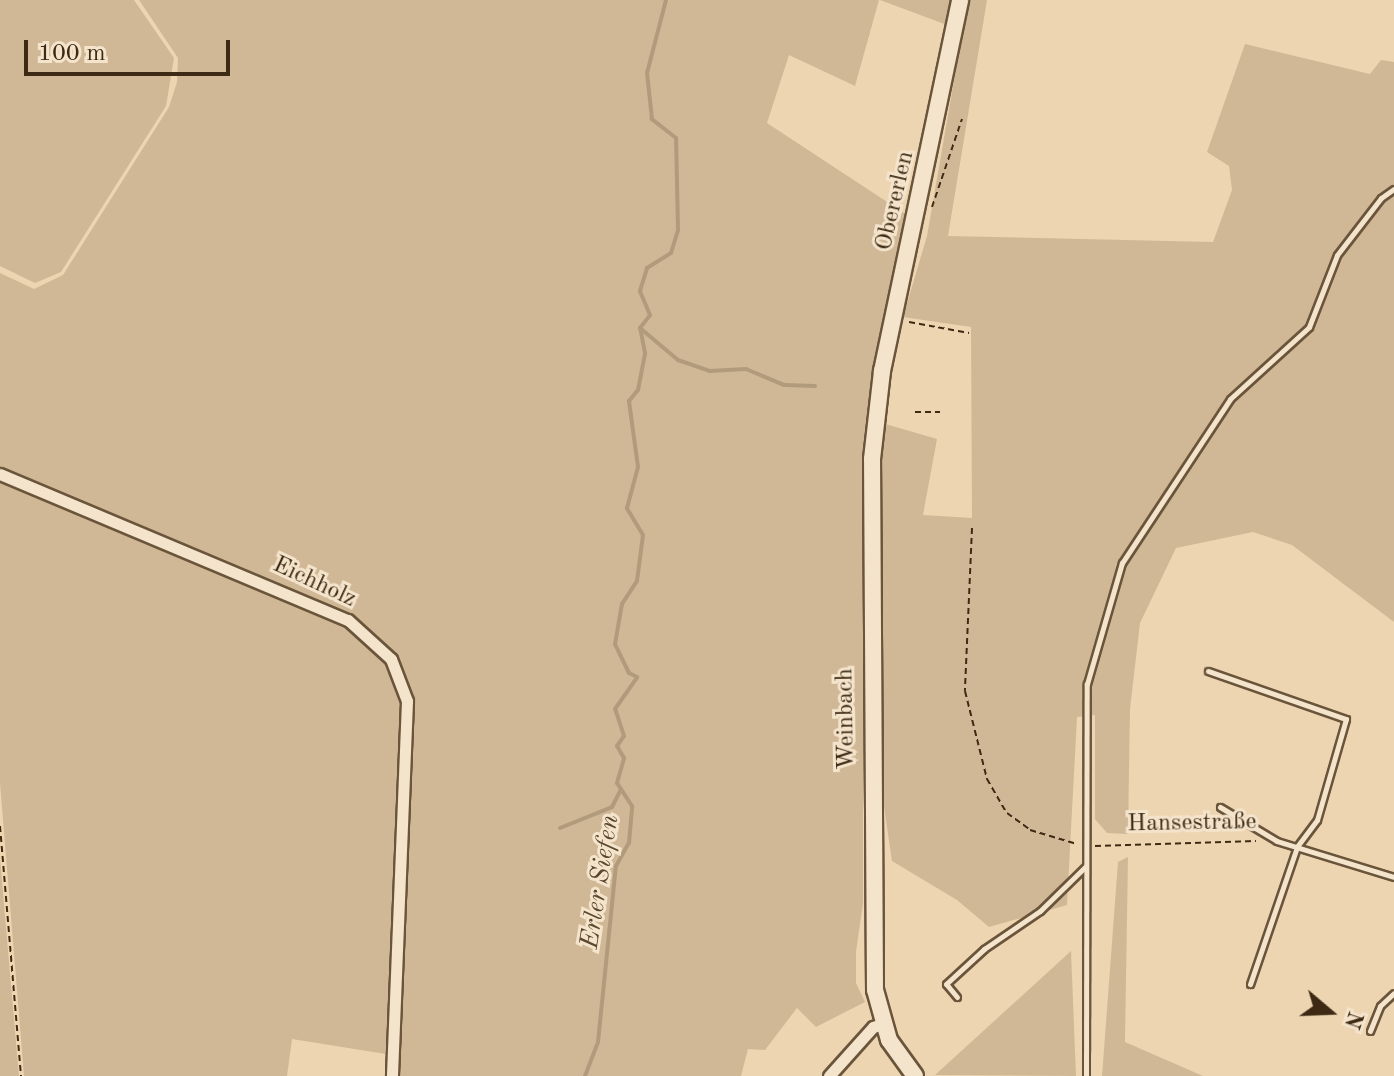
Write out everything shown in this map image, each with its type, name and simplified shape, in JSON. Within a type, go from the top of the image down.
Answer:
[{"type":"main road","name":"Obererlen","points":[[876,412],[892,319],[920,207],[960,0]]},
{"type":"main road","name":"Weinbach","points":[[876,412],[870,504],[874,971],[882,1024],[899,1059],[915,1076]]},
{"type":"street","name":"Eichholz","points":[[0,474],[348,620],[391,659],[407,701],[392,1076]]},
{"type":"street","points":[[829,1076],[873,1027],[882,1024]]},
{"type":"lane","points":[[1086,1076],[1087,684],[1122,563],[1230,399],[1309,327],[1337,255],[1381,198],[1394,189]]},
{"type":"lane","points":[[1208,671],[1346,719],[1317,820],[1297,847],[1250,984]]},
{"type":"lane","points":[[1220,807],[1277,841]]},
{"type":"lane","name":"Hansestraße","points":[[1277,841],[1394,877]]},
{"type":"lane","points":[[957,997],[946,984],[984,949],[1040,911],[1086,866]]},
{"type":"lane","points":[[1370,1031],[1380,1006],[1394,993]]},
{"type":"path","points":[[920,207],[930,209],[941,193],[962,119]]},
{"type":"path","points":[[892,319],[969,333]]},
{"type":"path","points":[[915,412],[940,412]]},
{"type":"path","name":"Hansestraße","points":[[972,528],[965,691],[987,779],[1007,813],[1030,830],[1087,847],[1277,841]]},
{"type":"path","points":[[0,826],[21,1076]]},
{"type":"shaded area","points":[[0,0],[134,0],[174,58],[166,106],[61,272],[35,283],[0,266]]},
{"type":"shaded area","points":[[139,0],[879,0],[855,86],[789,55],[767,123],[907,215],[872,381],[863,480],[863,903],[856,952],[856,983],[865,1002],[816,1027],[797,1008],[765,1050],[748,1049],[741,1076],[396,1076],[409,700],[370,635],[0,470],[0,273],[34,289],[63,275],[169,107],[177,82],[178,58]]},
{"type":"shaded area","points":[[880,0],[951,0],[947,25]]},
{"type":"shaded area","points":[[968,0],[987,0],[948,236],[1213,242],[1232,190],[1229,166],[1207,152],[1245,44],[1370,74],[1381,60],[1394,62],[1394,622],[1292,545],[1253,532],[1176,548],[1140,623],[1130,709],[1128,834],[1107,833],[1095,819],[1095,715],[1077,717],[1067,905],[989,927],[957,900],[892,861],[883,800],[882,423],[937,439],[923,515],[972,518],[971,327],[903,317],[927,236]]},
{"type":"shaded area","points":[[0,477],[347,623],[388,660],[404,701],[392,1055],[292,1039],[287,1076],[24,1076],[0,783]]},
{"type":"shaded area","points":[[0,857],[6,928],[19,1076],[0,1076]]},
{"type":"shaded area","points":[[1128,857],[1125,1042],[1203,1076],[1102,1076],[1118,862]]},
{"type":"shaded area","points":[[1071,951],[1076,1076],[935,1075]]},
{"type":"waterway","name":"Erler Siefen","points":[[585,1076],[598,1042],[616,866],[629,843],[632,806],[617,783],[624,758],[617,746],[624,736],[615,709],[637,677],[629,673],[615,644],[622,604],[637,581],[643,535],[627,508],[638,467],[629,401],[638,390],[645,353],[640,328],[650,315],[640,291],[647,268],[671,253],[678,230],[676,138],[652,119],[647,73],[666,0]]},
{"type":"waterway","points":[[640,328],[678,360],[710,371],[746,369],[784,385],[815,386]]},
{"type":"waterway","points":[[560,828],[612,807],[621,789]]}]
